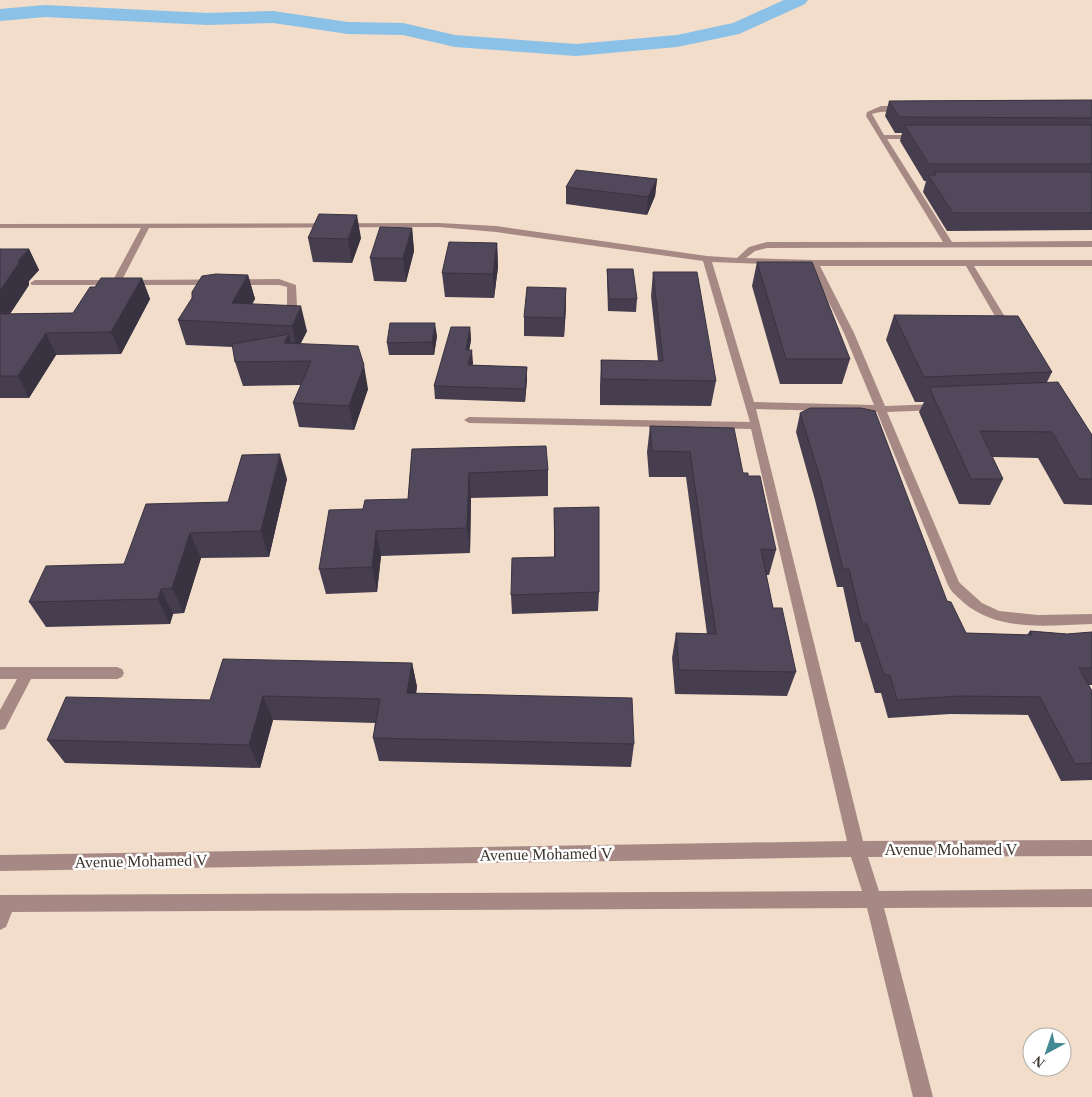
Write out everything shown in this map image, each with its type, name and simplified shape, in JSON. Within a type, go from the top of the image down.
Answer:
[{"type":"street","points":[[910,108],[881,108],[871,110],[869,116],[950,244]]},
{"type":"street","points":[[883,137],[923,137]]},
{"type":"street","points":[[911,185],[920,185]]},
{"type":"street","points":[[116,282],[147,225]]},
{"type":"street","points":[[0,226],[439,225],[496,229],[707,259],[814,263],[1092,263]]},
{"type":"street","points":[[740,260],[748,250],[767,245],[1092,244]]},
{"type":"street","points":[[707,259],[756,426],[858,849],[873,899],[922,1097]]},
{"type":"street","points":[[814,263],[849,333],[954,585],[970,601],[987,612],[1002,617],[1092,620]]},
{"type":"street","points":[[969,264],[1012,337]]},
{"type":"street","points":[[35,283],[286,283],[291,285],[292,306]]},
{"type":"street","points":[[749,405],[880,409],[946,407]]},
{"type":"street","points":[[469,420],[756,426]]},
{"type":"street","points":[[0,674],[117,673]]},
{"type":"street","points":[[0,724],[26,675]]},
{"type":"street","name":"Avenue Mohamed V","points":[[0,864],[858,849],[1092,848]]},
{"type":"street","points":[[0,921],[3,904],[1092,898]]},
{"type":"building","points":[[1092,100],[1092,118],[899,117],[889,101]]},
{"type":"building","points":[[904,125],[1092,125],[1092,164],[929,164]]},
{"type":"building","points":[[576,170],[657,179],[648,197],[566,187]]},
{"type":"building","points":[[934,172],[1092,172],[1092,213],[953,213],[928,175],[936,175]]},
{"type":"building","points":[[319,214],[357,215],[348,239],[308,238]]},
{"type":"building","points":[[380,227],[412,228],[403,258],[370,258]]},
{"type":"building","points":[[449,242],[497,243],[493,274],[442,273]]},
{"type":"building","points":[[0,249],[29,249],[19,260],[19,263],[0,291]]},
{"type":"building","points":[[757,262],[812,262],[850,359],[786,359]]},
{"type":"building","points":[[607,269],[633,269],[637,299],[609,299]]},
{"type":"building","points":[[653,272],[697,272],[716,381],[602,379],[601,360],[663,361]]},
{"type":"building","points":[[216,274],[248,275],[232,303],[301,306],[292,326],[178,320],[192,298],[192,292],[202,276]]},
{"type":"building","points":[[101,278],[142,278],[111,332],[46,333],[18,376],[0,376],[0,314],[73,313],[90,287],[95,287]]},
{"type":"building","points":[[527,287],[566,288],[564,318],[524,317]]},
{"type":"building","points":[[894,315],[1018,316],[1052,372],[924,377]]},
{"type":"building","points":[[390,323],[435,323],[432,342],[387,343]]},
{"type":"building","points":[[451,327],[470,327],[466,350],[472,350],[468,365],[527,367],[525,389],[434,386]]},
{"type":"building","points":[[289,334],[284,343],[358,346],[364,365],[349,406],[293,403],[311,361],[235,362],[232,344]]},
{"type":"building","points":[[1058,382],[1092,435],[1092,479],[1079,479],[1052,432],[980,431],[1003,479],[971,479],[929,387]]},
{"type":"building","points":[[810,408],[861,408],[875,411],[947,601],[951,602],[966,633],[1032,635],[1030,631],[1067,634],[1092,632],[1092,668],[1079,668],[1092,691],[1092,763],[1075,764],[1040,697],[961,696],[897,700],[890,675],[884,675],[867,624],[862,624],[849,569],[843,569],[821,481],[800,413]]},
{"type":"building","points":[[650,426],[734,428],[743,473],[748,473],[748,476],[760,476],[776,550],[761,549],[773,608],[782,608],[796,672],[679,670],[676,633],[716,634],[690,452],[652,451]]},
{"type":"building","points":[[546,446],[548,470],[469,473],[467,528],[376,531],[372,567],[319,569],[329,510],[363,509],[365,500],[408,499],[412,449]]},
{"type":"building","points":[[280,454],[261,531],[190,533],[172,588],[161,589],[158,599],[29,602],[46,566],[124,564],[146,504],[228,502],[242,455]]},
{"type":"building","points":[[599,507],[599,592],[511,595],[512,558],[555,557],[554,508]]},
{"type":"building","points":[[223,659],[412,663],[407,693],[632,698],[634,744],[373,738],[380,699],[263,696],[249,745],[47,740],[66,697],[210,700]]},
{"type":"waterway","points":[[0,15],[45,11],[207,19],[273,17],[348,28],[403,29],[455,41],[576,50],[677,41],[739,28],[799,0]]}]
